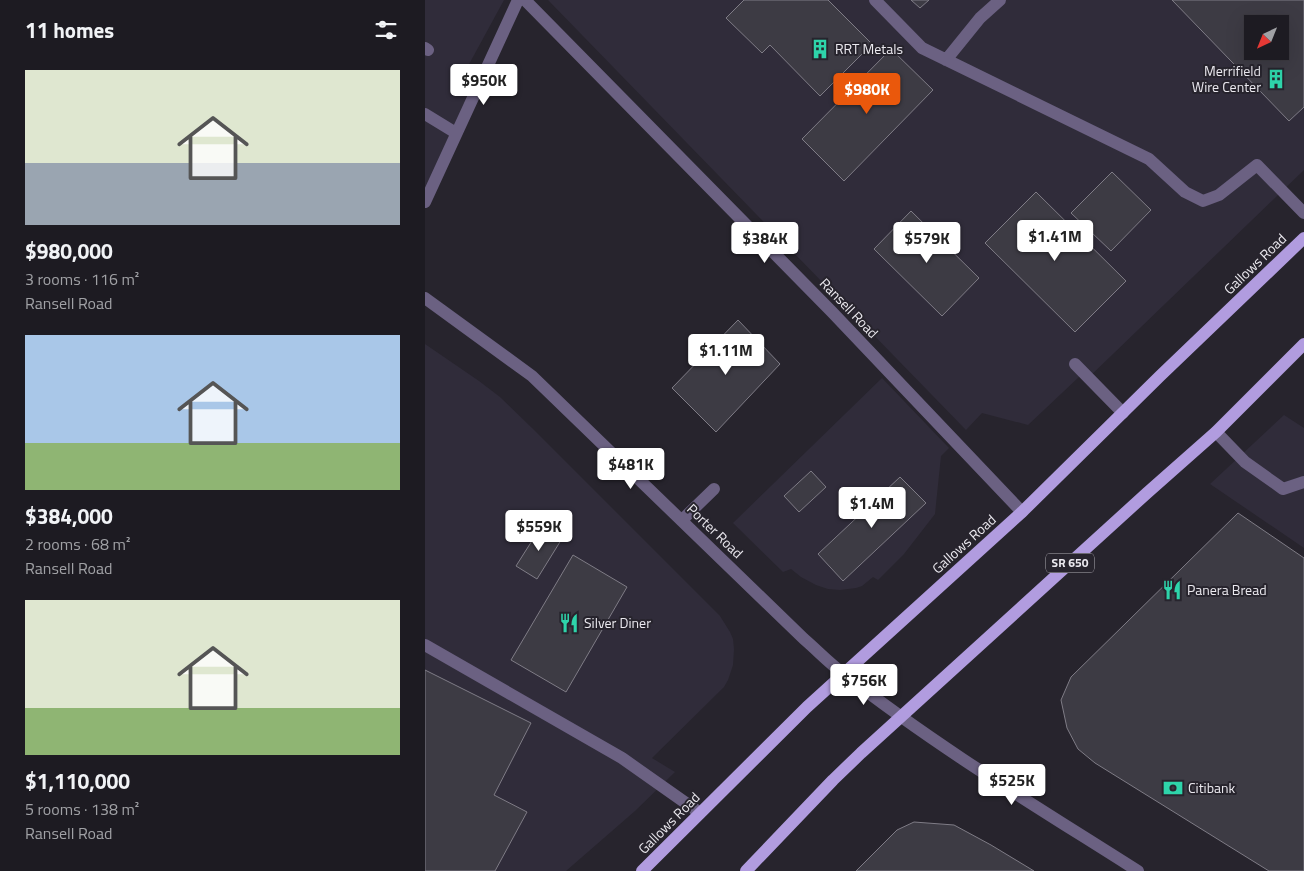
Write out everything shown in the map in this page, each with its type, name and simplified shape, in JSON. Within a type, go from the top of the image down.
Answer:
[{"type":"main road","name":"Gallows Road","points":[[642,871],[843,674],[1022,512],[1304,238]]},
{"type":"main road","name":"SR 650","points":[[746,871],[833,780],[1147,492],[1216,432],[1304,344]]},
{"type":"street","points":[[425,202],[518,0]]},
{"type":"street","name":"Ransell Road","points":[[525,0],[832,312],[1022,512]]},
{"type":"street","points":[[875,0],[921,48],[1149,159],[1185,192],[1203,201],[1219,195],[1257,165],[1304,213]]},
{"type":"street","points":[[946,60],[980,18],[1000,0]]},
{"type":"street","points":[[425,114],[456,133]]},
{"type":"street","name":"Porter Road","points":[[425,298],[532,376],[843,674],[954,753],[1138,871]]},
{"type":"street","points":[[1075,364],[1123,413]]},
{"type":"street","points":[[1216,432],[1245,462],[1283,489],[1304,482]]},
{"type":"street","points":[[682,520],[714,489]]},
{"type":"street","points":[[425,645],[622,758],[700,813]]},
{"type":"shaded area","points":[[425,0],[504,0],[461,79],[483,91],[425,203]]},
{"type":"shaded area","points":[[548,0],[1304,0],[1304,170],[1086,380],[1080,376],[1028,425],[982,413],[966,430]]},
{"type":"shaded area","points":[[425,344],[500,397],[720,616],[733,639],[733,665],[724,687],[652,758],[675,772],[635,811],[566,871],[425,871]]},
{"type":"shaded area","points":[[882,378],[949,448],[941,456],[935,514],[904,554],[878,580],[873,577],[862,586],[856,588],[828,589],[801,577],[791,569],[783,572],[733,523]]},
{"type":"shaded area","points":[[1284,415],[1304,428],[1304,548],[1210,484]]},
{"type":"building","name":"RRT Metals","points":[[744,0],[828,0],[872,44],[820,96],[770,45],[762,53],[726,18]]},
{"type":"building","points":[[911,0],[929,0],[920,8]]},
{"type":"building","name":"Merrifield Wire Center","points":[[1172,0],[1304,0],[1304,107],[1289,121]]},
{"type":"building","points":[[891,49],[933,90],[844,181],[802,139]]},
{"type":"building","points":[[1112,172],[1151,210],[1111,251],[1071,213]]},
{"type":"building","points":[[1036,192],[1126,281],[1075,332],[985,243]]},
{"type":"building","points":[[911,211],[979,278],[942,316],[874,249]]},
{"type":"building","points":[[738,320],[780,364],[716,432],[672,388]]},
{"type":"building","points":[[811,471],[826,487],[799,512],[784,496]]},
{"type":"building","points":[[900,477],[926,503],[843,581],[818,554]]},
{"type":"building","points":[[1238,513],[1304,558],[1304,871],[1269,871],[1095,763],[1078,749],[1067,728],[1061,700],[1071,677]]},
{"type":"building","points":[[542,525],[563,537],[537,579],[516,566]]},
{"type":"building","name":"Silver Diner","points":[[573,555],[627,587],[566,692],[511,660]]},
{"type":"building","points":[[425,670],[531,723],[494,795],[527,812],[495,871],[425,871]]},
{"type":"building","points":[[914,822],[954,825],[1034,871],[856,871],[897,830]]},
{"type":"place","name":"RRT Metals","points":[[820,49]]},
{"type":"place","name":"Merrifield Wire Center","points":[[1276,79]]},
{"type":"place","name":"Panera Bread","points":[[1172,590]]},
{"type":"place","name":"Silver Diner","points":[[569,623]]},
{"type":"place","name":"Citibank","points":[[1173,788]]}]
